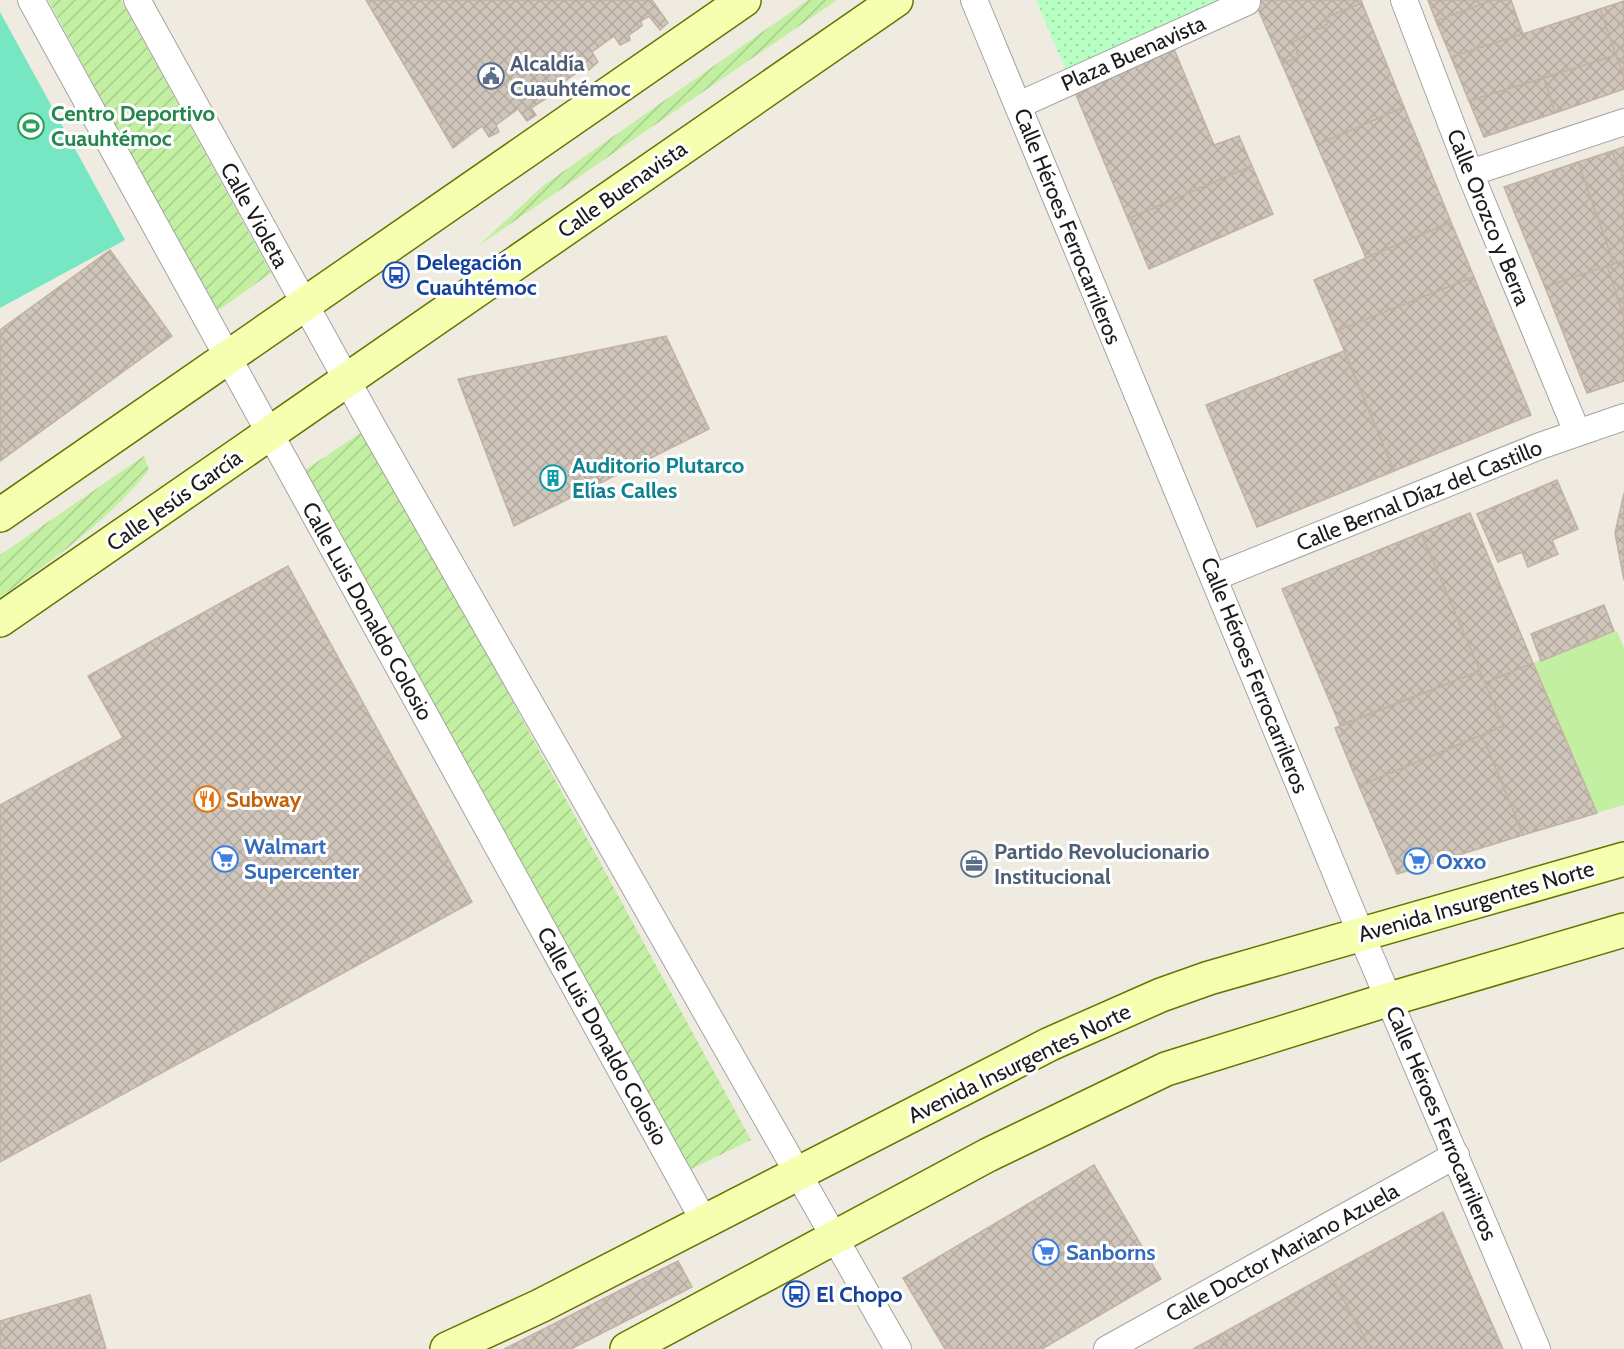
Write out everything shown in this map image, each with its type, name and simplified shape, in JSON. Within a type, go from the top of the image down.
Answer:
[{"type":"main road","points":[[0,515],[744,0]]},
{"type":"main road","name":"Calle Buenavista","points":[[348,379],[896,0]]},
{"type":"main road","name":"Calle Jesús García","points":[[0,620],[348,379]]},
{"type":"main road","name":"Avenida Insurgentes Norte","points":[[447,1349],[540,1306],[1104,1019],[1209,978],[1624,859]]},
{"type":"main road","points":[[627,1349],[834,1237],[1130,1085],[1205,1056],[1624,930]]},
{"type":"street","name":"Calle Luis Donaldo Colosio","points":[[30,0],[705,1221]]},
{"type":"street","name":"Calle Violeta","points":[[137,0],[304,304]]},
{"type":"street","name":"Calle Héroes Ferrocarrileros","points":[[974,0],[1361,934],[1537,1349]]},
{"type":"street","name":"Calle Orozco y Berra","points":[[1404,0],[1470,173],[1577,432]]},
{"type":"street","name":"Plaza Buenavista","points":[[1019,105],[1247,2]]},
{"type":"street","points":[[1470,173],[1624,122]]},
{"type":"street","points":[[304,304],[797,1175],[898,1349]]},
{"type":"street","name":"Calle Bernal Díaz del Castillo","points":[[1215,577],[1577,432],[1624,417]]},
{"type":"street","name":"Calle Doctor Mariano Azuela","points":[[1107,1349],[1456,1155]]},
{"type":"green space","points":[[48,0],[121,0],[271,273],[216,312]]},
{"type":"green space","points":[[808,0],[837,0],[478,246],[544,185]]},
{"type":"green space","points":[[1036,0],[1254,0],[1069,78]]},
{"type":"green space","name":"Centro Deportivo Cuauhtémoc","points":[[0,12],[125,240],[0,308]]},
{"type":"green space","points":[[365,430],[751,1140],[691,1169],[302,472]]},
{"type":"green space","points":[[144,456],[149,470],[116,506],[59,554],[0,597],[0,555]]},
{"type":"green space","points":[[1617,631],[1624,648],[1624,805],[1597,813],[1533,663]]},
{"type":"building","name":"Alcaldía Cuauhtémoc","points":[[366,0],[652,0],[668,23],[660,30],[649,16],[641,21],[642,26],[629,35],[630,40],[620,45],[614,36],[592,52],[598,62],[589,70],[586,66],[564,82],[569,92],[561,97],[556,92],[531,108],[536,115],[527,121],[518,109],[496,125],[499,132],[489,137],[482,126],[453,148]]},
{"type":"building","points":[[1254,0],[1361,0],[1362,3],[1325,18],[1328,24],[1293,42],[1299,57],[1282,64]]},
{"type":"building","points":[[1428,0],[1493,0],[1436,21]]},
{"type":"building","points":[[1493,0],[1511,0],[1523,34],[1451,57],[1436,21]]},
{"type":"building","points":[[1624,1],[1624,78],[1600,9]]},
{"type":"building","points":[[1362,3],[1404,107],[1317,145],[1282,64],[1299,57],[1293,42],[1328,24],[1325,18]]},
{"type":"building","points":[[1600,9],[1616,55],[1469,101],[1451,57]]},
{"type":"building","points":[[1169,37],[1214,145],[1239,136],[1252,166],[1128,219],[1069,78]]},
{"type":"building","points":[[1616,55],[1624,78],[1624,89],[1555,113],[1544,78]]},
{"type":"building","points":[[1544,78],[1555,113],[1484,137],[1469,101]]},
{"type":"building","points":[[1404,107],[1451,222],[1366,258],[1317,145]]},
{"type":"building","points":[[1624,147],[1624,181],[1612,151]]},
{"type":"building","points":[[1612,151],[1624,181],[1624,261],[1614,264],[1578,162]]},
{"type":"building","points":[[1578,162],[1614,264],[1545,287],[1504,187]]},
{"type":"building","points":[[1252,166],[1273,214],[1149,269],[1128,219]]},
{"type":"building","points":[[1451,222],[1474,277],[1336,331],[1314,280]]},
{"type":"building","points":[[110,250],[172,336],[0,461],[0,330]]},
{"type":"building","points":[[1624,261],[1624,318],[1607,266]]},
{"type":"building","points":[[1607,266],[1624,318],[1624,381],[1587,393],[1545,287]]},
{"type":"building","points":[[1474,277],[1531,415],[1394,471],[1336,331]]},
{"type":"building","name":"Auditorio Plutarco Elías Calles","points":[[666,336],[709,429],[514,526],[458,379]]},
{"type":"building","points":[[1344,351],[1394,471],[1257,527],[1206,405]]},
{"type":"building","points":[[1557,480],[1578,529],[1552,540],[1558,554],[1528,567],[1522,552],[1498,562],[1477,514]]},
{"type":"building","points":[[1624,493],[1624,580],[1615,533]]},
{"type":"building","points":[[1470,513],[1533,663],[1485,683],[1421,533]]},
{"type":"building","points":[[1421,533],[1480,671],[1340,725],[1282,589]]},
{"type":"building","name":"Walmart Supercenter","points":[[288,566],[472,902],[0,1162],[0,805],[123,738],[88,676]]},
{"type":"building","points":[[1604,605],[1614,631],[1541,661],[1531,634]]},
{"type":"building","points":[[1533,663],[1597,813],[1523,835],[1482,735],[1503,726],[1485,683]]},
{"type":"building","points":[[1480,671],[1503,726],[1359,786],[1335,728]]},
{"type":"building","points":[[1482,735],[1523,835],[1397,874],[1359,786]]},
{"type":"building","name":"Sanborns","points":[[1094,1165],[1161,1279],[1042,1349],[945,1349],[903,1278]]},
{"type":"building","points":[[1443,1212],[1503,1349],[1371,1349],[1329,1274]]},
{"type":"building","points":[[678,1261],[692,1287],[571,1349],[504,1349]]},
{"type":"building","points":[[1329,1274],[1371,1349],[1229,1349],[1221,1334]]},
{"type":"building","points":[[90,1295],[106,1349],[0,1349],[0,1321]]},
{"type":"building","points":[[1221,1334],[1229,1349],[1193,1349]]},
{"type":"place","name":"Alcaldía Cuauhtémoc","points":[[491,76]]},
{"type":"place","name":"Centro Deportivo Cuauhtémoc","points":[[31,126]]},
{"type":"place","name":"Delegación Cuauhtémoc","points":[[396,275]]},
{"type":"place","name":"Auditorio Plutarco Elías Calles","points":[[553,478]]},
{"type":"place","name":"Subway","points":[[207,799]]},
{"type":"place","name":"Walmart Supercenter","points":[[225,859]]},
{"type":"place","name":"Oxxo","points":[[1417,861]]},
{"type":"place","name":"Partido Revolucionario Institucional","points":[[974,864]]},
{"type":"place","name":"Sanborns","points":[[1046,1252]]},
{"type":"place","name":"El Chopo","points":[[796,1294]]}]
